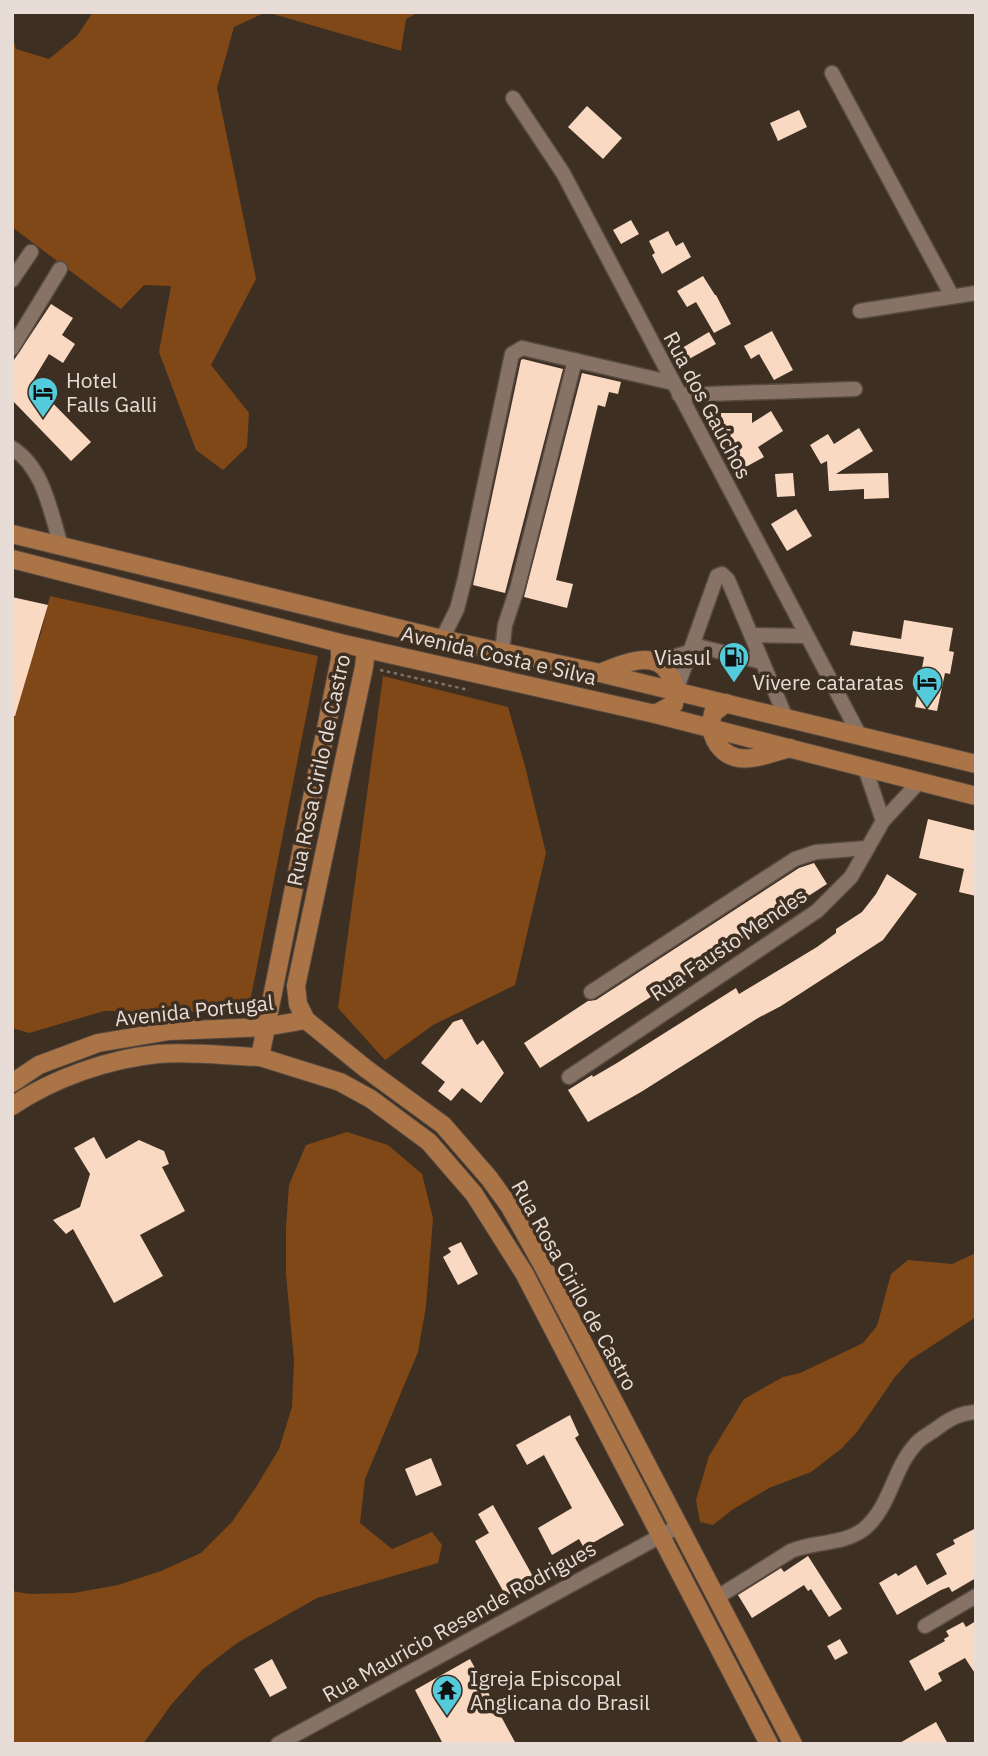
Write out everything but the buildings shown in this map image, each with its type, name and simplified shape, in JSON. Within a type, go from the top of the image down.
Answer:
[{"type":"main road","name":"Avenida Costa e Silva","points":[[12,534],[442,639],[600,673],[976,764]]},
{"type":"main road","name":"Avenida Costa e Silva","points":[[12,559],[340,643],[711,727]]},
{"type":"main road","points":[[260,1057],[340,659],[340,643]]},
{"type":"main road","name":"Rua Rosa Cirilo de Castro","points":[[366,649],[296,986],[298,1004],[306,1020],[365,1068],[443,1125],[503,1198],[542,1264],[793,1744]]},
{"type":"main road","points":[[600,673],[632,662],[655,662],[665,667],[676,691],[674,704],[655,714]]},
{"type":"main road","points":[[726,703],[713,713],[711,727],[719,746],[737,759],[759,757],[792,747],[976,796]]},
{"type":"main road","name":"Avenida Portugal","points":[[12,1083],[39,1065],[98,1043],[169,1031],[265,1027],[306,1020]]},
{"type":"main road","name":"Avenida Portugal","points":[[12,1106],[66,1078],[119,1060],[160,1054],[260,1057],[340,1082],[371,1099],[429,1142],[474,1194],[524,1273],[769,1744]]},
{"type":"main road","points":[[429,1142],[443,1125]]},
{"type":"main road","points":[[524,1273],[542,1264]]},
{"type":"street","points":[[832,73],[952,296]]},
{"type":"street","name":"Rua dos Gaúchos","points":[[513,99],[563,173],[860,736]]},
{"type":"street","points":[[12,279],[31,252]]},
{"type":"street","points":[[12,348],[60,269]]},
{"type":"street","points":[[860,311],[976,293]]},
{"type":"street","points":[[442,639],[457,609],[465,578],[512,354],[522,348],[676,389],[855,389]]},
{"type":"street","points":[[502,652],[505,625],[517,589],[575,360]]},
{"type":"street","points":[[12,449],[32,466],[45,491],[61,545]]},
{"type":"street","points":[[676,691],[717,576],[722,575],[728,580],[786,718]]},
{"type":"street","points":[[751,635],[807,636]]},
{"type":"street","points":[[655,662],[691,649],[762,662]]},
{"type":"street","points":[[865,768],[883,821]]},
{"type":"street","name":"Rua Fausto Mendes","points":[[569,1077],[817,911],[851,877],[883,821],[919,782]]},
{"type":"street","points":[[591,992],[795,859],[816,852],[867,848]]},
{"type":"street","points":[[716,1598],[792,1551],[803,1546],[847,1538],[864,1529],[877,1515],[916,1443],[950,1419],[960,1414],[976,1412]]},
{"type":"street","name":"Rua Mauricio Resende Rodrigues","points":[[278,1744],[679,1526]]},
{"type":"street","points":[[925,1626],[976,1596]]},
{"type":"shaded area","points":[[93,12],[266,12],[234,27],[217,88],[256,279],[211,365],[249,413],[247,447],[223,470],[196,450],[159,352],[171,286],[144,285],[121,309],[12,227],[12,35],[16,49],[49,59],[77,36]]},
{"type":"shaded area","points":[[266,12],[419,12],[406,19],[401,51]]},
{"type":"shaded area","points":[[50,596],[318,656],[248,1012],[104,1011],[29,1033],[12,1028],[12,709],[41,633]]},
{"type":"shaded area","points":[[383,676],[508,707],[546,853],[515,985],[433,1025],[385,1060],[338,1008]]},
{"type":"shaded area","points":[[347,1132],[388,1145],[422,1174],[433,1218],[426,1306],[418,1352],[365,1479],[360,1523],[392,1549],[432,1532],[442,1545],[438,1563],[317,1598],[237,1643],[202,1670],[171,1705],[143,1744],[12,1744],[12,1591],[29,1594],[74,1593],[118,1585],[161,1571],[201,1553],[232,1522],[279,1449],[292,1407],[294,1360],[286,1274],[289,1185],[306,1145]]},
{"type":"shaded area","points":[[976,1253],[976,1317],[910,1360],[857,1432],[841,1449],[811,1472],[769,1488],[713,1525],[700,1522],[696,1500],[709,1456],[744,1399],[783,1377],[800,1373],[863,1343],[877,1326],[891,1274],[908,1260],[952,1264]]},
{"type":"place","name":"Hotel Falls Galli","points":[[43,419]]},
{"type":"place","name":"Viasul","points":[[734,684]]},
{"type":"place","name":"Vivere cataratas","points":[[927,709]]},
{"type":"place","name":"Igreja Episcopal Anglicana do Brasil","points":[[447,1717]]}]
